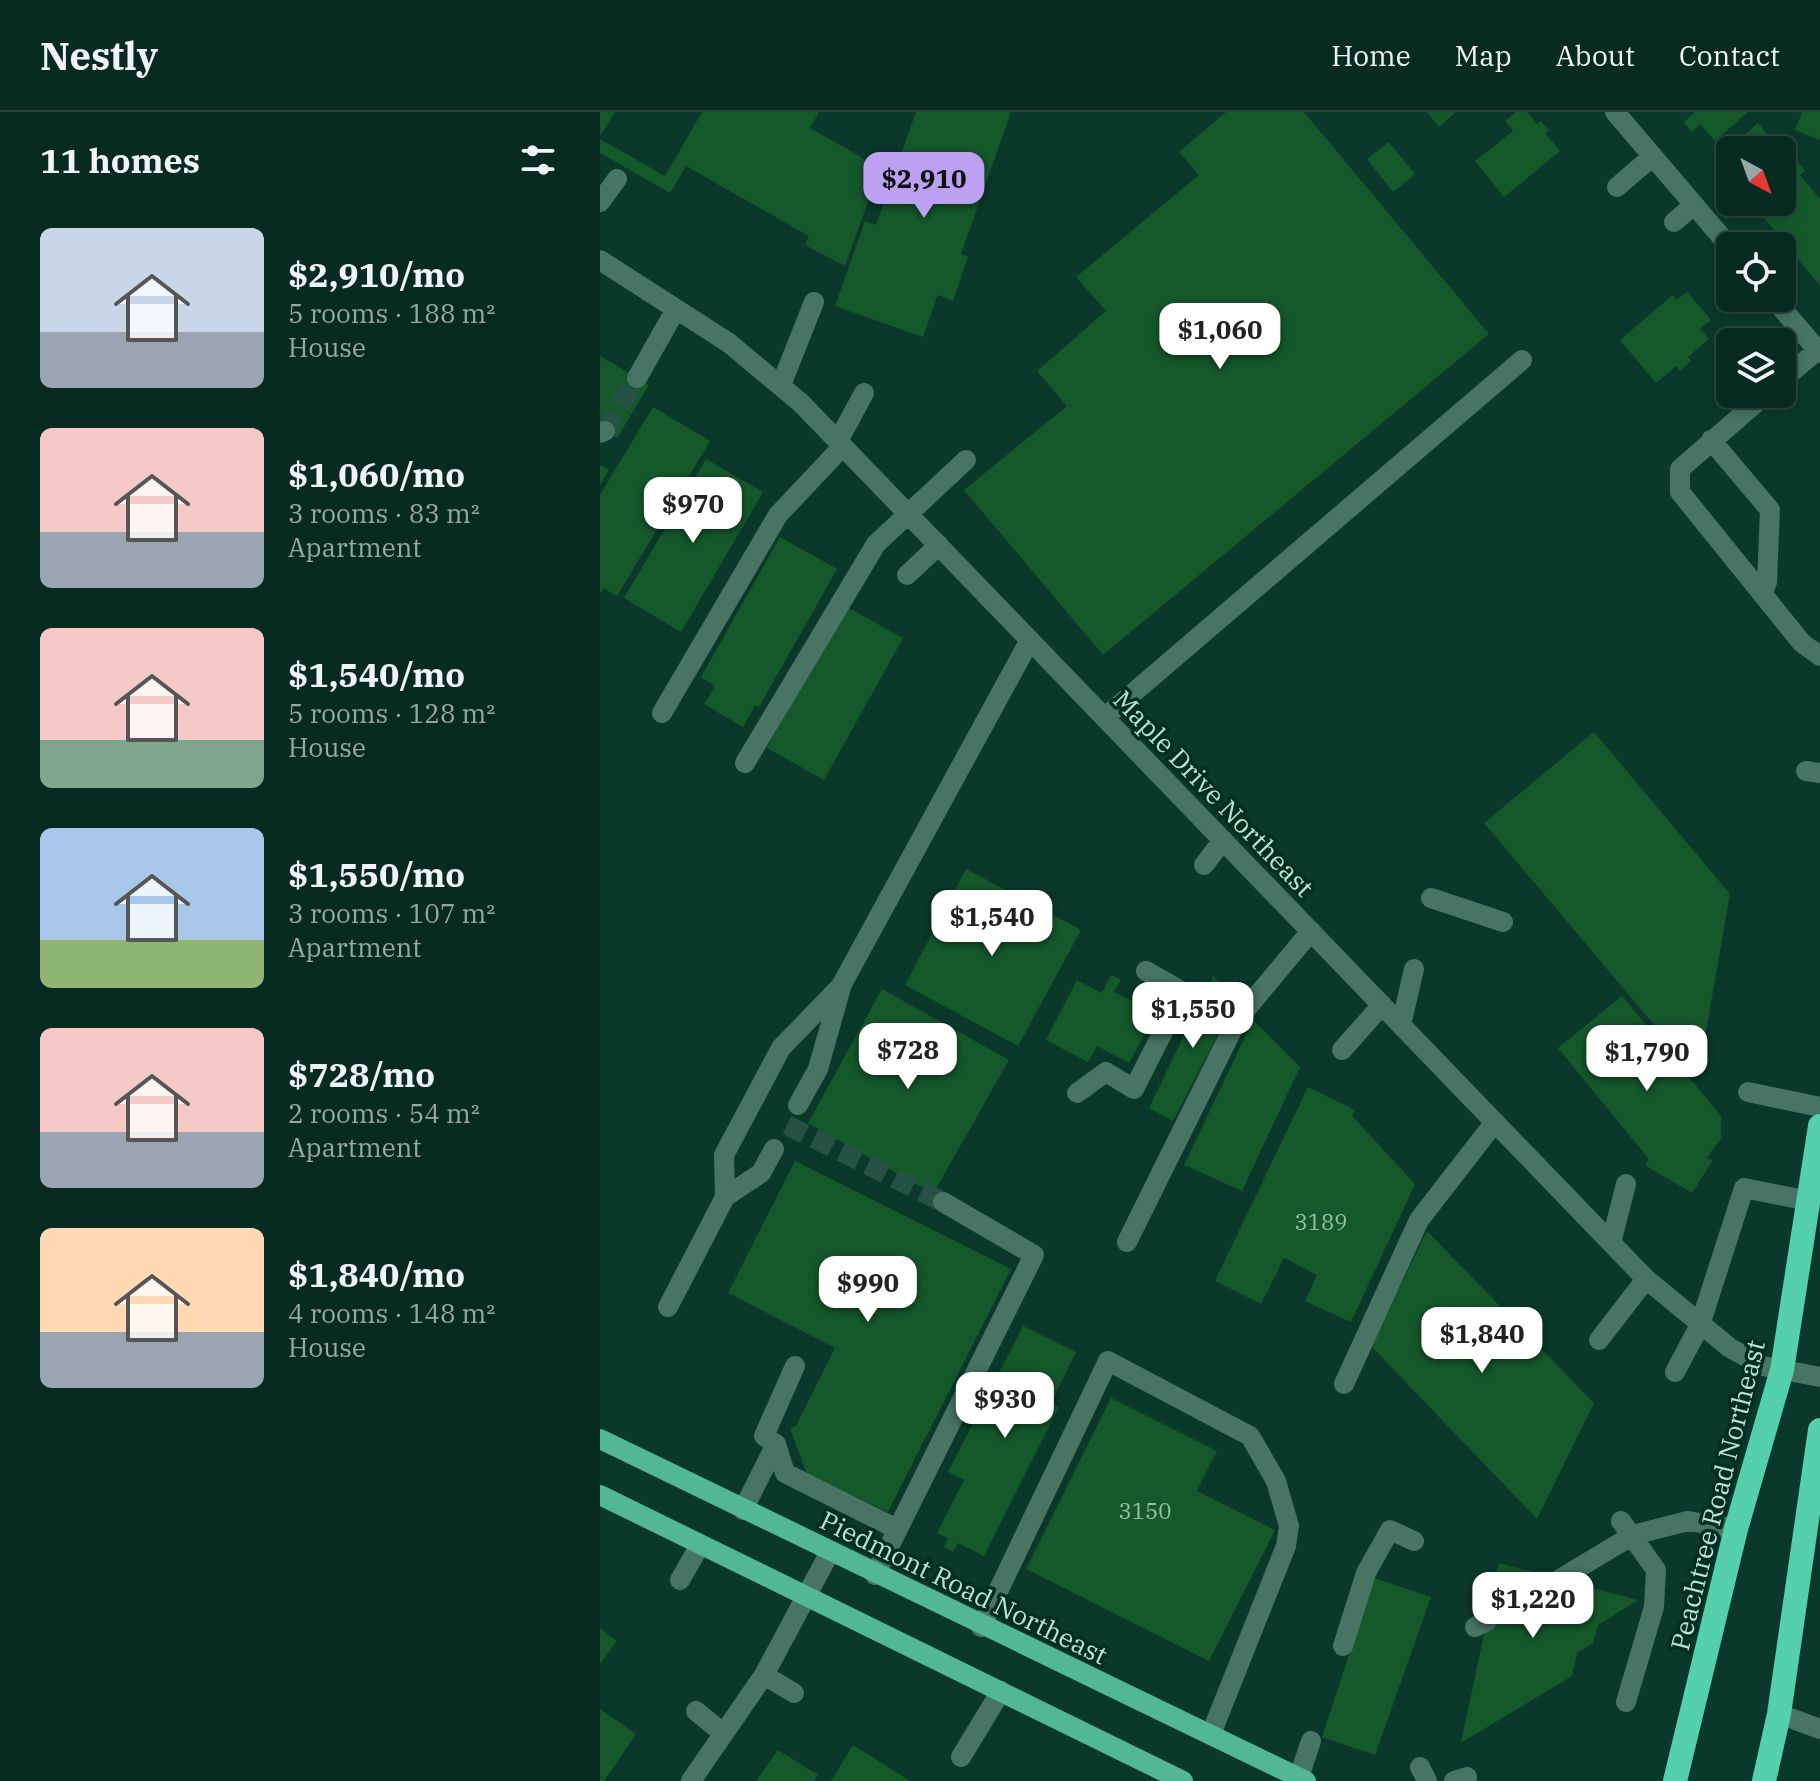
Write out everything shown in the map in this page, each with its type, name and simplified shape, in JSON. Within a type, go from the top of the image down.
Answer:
[{"type":"highway","name":"Peachtree Road Northeast","points":[[1675,1781],[1736,1529],[1782,1370],[1820,1126]]},
{"type":"highway","points":[[1764,1781],[1779,1714],[1820,1430]]},
{"type":"main road","name":"Piedmont Road Northeast","points":[[600,1439],[981,1627],[1302,1779]]},
{"type":"main road","points":[[600,1495],[1183,1781]]},
{"type":"street","points":[[1615,112],[1717,232]]},
{"type":"street","points":[[1617,187],[1653,156]]},
{"type":"street","points":[[600,202],[617,179]]},
{"type":"street","points":[[1674,222],[1694,205]]},
{"type":"street","name":"Maple Drive Northeast","points":[[604,270],[676,309],[729,343],[781,385],[841,443],[1646,1279],[1730,1348],[1763,1366],[1820,1377]]},
{"type":"street","points":[[781,385],[814,302]]},
{"type":"street","points":[[637,378],[676,309]]},
{"type":"street","points":[[1785,312],[1819,352],[1796,369]]},
{"type":"street","points":[[1105,717],[1522,360]]},
{"type":"street","points":[[662,713],[778,515],[841,443],[864,393]]},
{"type":"street","points":[[1749,408],[1680,469],[1680,492],[1802,643],[1820,656]]},
{"type":"street","points":[[1711,440],[1770,510],[1767,582],[1762,594]]},
{"type":"street","points":[[745,763],[876,544],[966,460]]},
{"type":"street","points":[[907,575],[939,545]]},
{"type":"street","points":[[798,1105],[818,1069],[842,984],[1030,640]]},
{"type":"street","points":[[1204,865],[1223,840]]},
{"type":"street","points":[[1431,898],[1503,922]]},
{"type":"street","points":[[1127,1242],[1237,1020],[1311,931]]},
{"type":"street","points":[[1401,1025],[1414,969]]},
{"type":"street","points":[[1077,1093],[1106,1072],[1134,1089],[1183,992],[1146,971]]},
{"type":"street","points":[[668,1307],[725,1197],[724,1155],[781,1048],[842,984]]},
{"type":"street","points":[[1342,1050],[1382,1005]]},
{"type":"street","points":[[1748,1092],[1820,1107]]},
{"type":"street","points":[[1344,1384],[1419,1220],[1495,1122]]},
{"type":"street","points":[[725,1197],[761,1173],[774,1149]]},
{"type":"street","points":[[1611,1243],[1626,1184]]},
{"type":"street","points":[[1675,1372],[1700,1325],[1744,1188],[1809,1201]]},
{"type":"street","points":[[875,1575],[1034,1255],[943,1202]]},
{"type":"street","points":[[1599,1340],[1646,1279]]},
{"type":"street","points":[[981,1627],[1108,1361],[1250,1436],[1276,1481],[1289,1526],[1286,1546],[1211,1734]]},
{"type":"street","points":[[795,1366],[764,1436],[776,1444],[785,1473],[897,1529]]},
{"type":"street","points":[[743,1510],[776,1444]]},
{"type":"street","points":[[1560,1579],[1627,1528],[1688,1521],[1736,1529]]},
{"type":"street","points":[[1626,1702],[1654,1607],[1656,1570],[1627,1528]]},
{"type":"street","points":[[1343,1646],[1366,1573],[1390,1530],[1414,1541]]},
{"type":"street","points":[[680,1580],[700,1545]]},
{"type":"street","points":[[691,1781],[764,1675],[830,1552]]},
{"type":"street","points":[[764,1675],[794,1693]]},
{"type":"street","points":[[961,1757],[1001,1691]]},
{"type":"street","points":[[696,1711],[724,1734]]},
{"type":"street","points":[[1779,1714],[1820,1729]]},
{"type":"street","points":[[1302,1779],[1311,1741]]},
{"type":"building","points":[[600,112],[615,112],[600,136]]},
{"type":"building","points":[[702,112],[819,112],[810,128],[880,168],[845,266],[805,245],[809,236],[686,166],[670,193],[600,153],[600,139],[665,176]]},
{"type":"building","points":[[916,112],[1011,112],[961,254],[968,257],[953,301],[938,295],[923,337],[835,306],[865,221],[876,225]]},
{"type":"building","points":[[1226,112],[1304,112],[1489,334],[1103,655],[964,490],[1067,406],[1037,371],[1106,311],[1076,277],[1199,175],[1179,152]]},
{"type":"building","points":[[1427,112],[1456,112],[1439,127]]},
{"type":"building","points":[[1516,112],[1527,112],[1537,124],[1541,121],[1549,131],[1545,133],[1560,151],[1504,197],[1475,161],[1513,131],[1505,121]]},
{"type":"building","points":[[1695,112],[1748,112],[1721,136],[1716,136],[1715,141],[1700,124],[1692,132],[1684,122]]},
{"type":"building","points":[[1802,112],[1820,112],[1820,140],[1795,130]]},
{"type":"building","points":[[1758,123],[1769,136],[1743,136]]},
{"type":"building","points":[[1389,142],[1415,174],[1393,192],[1367,159]]},
{"type":"building","points":[[1796,159],[1805,171],[1800,175],[1820,199],[1820,286],[1796,257],[1796,232],[1775,232],[1763,217],[1796,216]]},
{"type":"building","points":[[1687,292],[1711,320],[1700,329],[1709,339],[1688,357],[1691,361],[1680,371],[1676,366],[1656,383],[1620,340],[1673,295],[1676,300]]},
{"type":"building","points":[[600,356],[649,385],[617,438],[600,428]]},
{"type":"building","points":[[653,407],[710,441],[617,596],[603,588],[600,594],[600,495]]},
{"type":"building","points":[[706,459],[763,492],[681,632],[624,598]]},
{"type":"building","points":[[600,465],[609,470],[600,485]]},
{"type":"building","points":[[780,537],[837,569],[759,707],[755,705],[743,727],[704,704],[715,686],[701,677]]},
{"type":"building","points":[[845,606],[903,638],[824,780],[767,748]]},
{"type":"building","points":[[1594,732],[1730,894],[1698,1077],[1484,823]]},
{"type":"building","points":[[966,869],[1006,890],[1003,896],[1039,915],[1042,909],[1081,930],[1018,1046],[905,985]]},
{"type":"building","points":[[1111,975],[1121,980],[1114,992],[1140,1005],[1137,1011],[1153,1019],[1129,1063],[1097,1046],[1088,1062],[1046,1040],[1077,980],[1102,993]]},
{"type":"building","points":[[1213,976],[1236,1000],[1173,1121],[1149,1108]]},
{"type":"building","points":[[882,989],[1009,1060],[933,1194],[808,1123]]},
{"type":"building","points":[[1622,996],[1721,1116],[1721,1138],[1707,1158],[1713,1160],[1692,1193],[1646,1166],[1648,1158],[1558,1048]]},
{"type":"building","points":[[1253,1020],[1300,1067],[1242,1191],[1184,1165]]},
{"type":"building","points":[[1308,1087],[1355,1110],[1352,1116],[1415,1184],[1351,1322],[1305,1301],[1317,1275],[1284,1258],[1261,1304],[1215,1281]]},
{"type":"building","points":[[795,1161],[1011,1269],[888,1512],[807,1474],[790,1429],[796,1426],[835,1348],[728,1293]]},
{"type":"building","points":[[1427,1231],[1594,1403],[1537,1519],[1371,1346]]},
{"type":"building","points":[[1023,1326],[1076,1352],[1051,1403],[1059,1407],[984,1556],[958,1543],[953,1552],[944,1547],[948,1538],[937,1533],[964,1480],[948,1472]]},
{"type":"building","points":[[1111,1398],[1217,1451],[1197,1491],[1275,1530],[1209,1661],[1026,1569]]},
{"type":"building","points":[[1499,1563],[1638,1600],[1598,1625],[1593,1643],[1577,1653],[1572,1676],[1461,1743]]},
{"type":"building","points":[[1374,1578],[1431,1597],[1375,1755],[1322,1737]]},
{"type":"building","points":[[600,1628],[617,1641],[600,1664]]},
{"type":"building","points":[[600,1709],[636,1734],[604,1781],[600,1781]]},
{"type":"building","points":[[853,1745],[910,1781],[831,1781]]},
{"type":"building","points":[[778,1750],[818,1775],[814,1781],[756,1781]]},
{"type":"tunnel","points":[[605,431],[637,378]]},
{"type":"tunnel","points":[[787,1125],[943,1202]]},
{"type":"tunnel","points":[[1487,1621],[1560,1579]]}]
